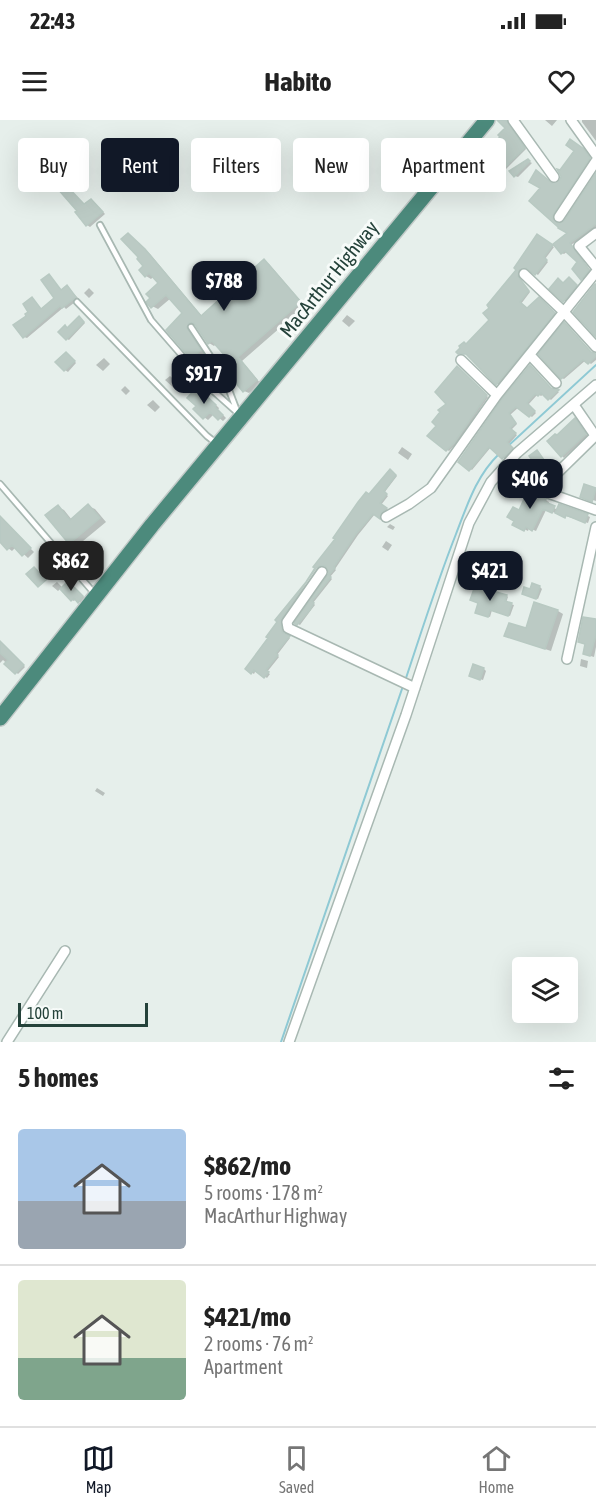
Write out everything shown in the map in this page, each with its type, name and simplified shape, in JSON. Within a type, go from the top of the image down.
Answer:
[{"type":"highway","name":"MacArthur Highway","points":[[0,718],[96,595],[219,445],[240,415],[486,120]]},
{"type":"street","points":[[513,120],[554,177]]},
{"type":"street","points":[[571,120],[596,155]]},
{"type":"street","points":[[559,217],[596,161]]},
{"type":"street","points":[[596,233],[579,246],[596,267]]},
{"type":"street","points":[[386,517],[431,488],[497,395],[596,272]]},
{"type":"street","points":[[524,274],[596,347]]},
{"type":"street","points":[[530,355],[556,383]]},
{"type":"street","points":[[461,360],[497,395]]},
{"type":"street","points":[[290,1042],[415,688],[469,523],[491,482],[517,453],[596,385]]},
{"type":"street","points":[[574,405],[595,436],[544,486],[548,493],[596,510]]},
{"type":"street","points":[[567,659],[596,527]]},
{"type":"street","points":[[322,572],[287,622],[288,628],[415,688]]},
{"type":"street","points":[[7,1042],[66,951]]},
{"type":"lane","points":[[100,225],[151,320],[210,388],[240,415]]},
{"type":"lane","points":[[77,302],[207,436],[219,445]]},
{"type":"lane","points":[[191,327],[224,378],[240,415]]},
{"type":"lane","points":[[0,484],[96,595]]},
{"type":"building","points":[[497,120],[506,120],[525,148],[506,166],[506,138],[499,138],[498,135],[505,128]]},
{"type":"building","points":[[570,139],[584,149],[590,158],[552,217],[558,224],[564,221],[596,173],[596,224],[570,243],[589,270],[581,280],[572,269],[577,262],[565,251],[561,254],[553,244],[567,233],[558,228],[529,201],[540,188],[529,182],[536,170],[552,183],[560,180],[561,176],[557,169],[560,170],[574,151],[566,145]]},
{"type":"building","points":[[528,159],[530,161],[514,177],[509,171]]},
{"type":"building","points":[[60,192],[73,192],[84,204],[91,199],[103,212],[86,226],[75,212],[77,211]]},
{"type":"building","points":[[128,233],[145,249],[201,316],[264,259],[301,302],[238,357],[257,380],[243,392],[226,371],[233,365],[212,341],[208,344],[194,323],[189,323],[187,328],[201,350],[191,359],[166,330],[182,313],[166,295],[151,308],[146,302],[150,298],[146,294],[158,283],[149,273],[145,277],[139,270],[143,266],[137,259],[138,257],[121,239]]},
{"type":"building","points":[[537,234],[553,245],[544,257],[547,260],[535,275],[526,268],[519,270],[518,276],[529,291],[520,302],[527,308],[539,297],[555,313],[496,385],[466,354],[456,352],[459,346],[464,342],[466,344],[489,320],[483,313],[489,308],[487,305],[516,270],[514,268]]},
{"type":"building","points":[[49,274],[61,290],[67,285],[76,297],[62,308],[60,306],[23,338],[13,325],[26,316],[28,312],[23,304],[32,297],[41,309],[54,298],[41,280]]},
{"type":"building","points":[[569,277],[577,285],[563,302],[549,289],[558,278],[563,283]]},
{"type":"building","points":[[596,284],[596,337],[573,312]]},
{"type":"building","points":[[79,316],[84,322],[66,340],[58,332],[65,325],[67,328]]},
{"type":"building","points":[[564,322],[596,356],[588,364],[583,360],[561,379],[538,354]]},
{"type":"building","points":[[66,352],[75,361],[64,371],[55,362]]},
{"type":"building","points":[[530,365],[551,388],[559,390],[548,400],[541,393],[538,396],[535,394],[527,403],[535,411],[529,417],[516,407],[509,413],[516,423],[510,428],[516,433],[507,442],[513,448],[502,459],[489,447],[469,471],[458,462],[502,399]]},
{"type":"building","points":[[457,366],[487,395],[446,451],[427,436],[436,426],[432,422],[440,412],[438,410],[446,404],[435,392]]},
{"type":"building","points":[[197,387],[223,415],[218,420],[210,412],[203,419],[193,409],[196,406],[187,398]]},
{"type":"building","points":[[575,418],[586,434],[561,457],[547,441]]},
{"type":"building","points":[[537,450],[544,460],[537,467],[529,456]]},
{"type":"building","points":[[390,469],[396,475],[384,491],[387,494],[380,503],[387,508],[381,513],[380,519],[373,514],[356,534],[329,575],[331,577],[312,601],[314,603],[310,610],[297,625],[294,623],[329,573],[325,566],[316,568],[281,619],[282,632],[290,636],[266,670],[269,672],[264,678],[254,670],[251,674],[245,669],[268,638],[266,637],[277,622],[275,620],[306,582],[315,568],[313,567],[335,539],[333,538],[358,502],[366,492],[369,494]]},
{"type":"building","points":[[535,483],[546,500],[545,502],[555,506],[552,513],[543,509],[532,531],[526,527],[524,531],[512,525],[514,521],[507,517],[513,507],[519,510],[531,484]]},
{"type":"building","points":[[584,484],[596,488],[592,502],[580,497]]},
{"type":"building","points":[[88,504],[100,518],[69,544],[45,515],[58,505],[70,520]]},
{"type":"building","points":[[559,504],[588,514],[585,523],[555,513]]},
{"type":"building","points":[[0,516],[31,548],[22,556],[12,545],[7,550],[0,542]]},
{"type":"building","points":[[34,567],[46,580],[38,587],[26,574]]},
{"type":"building","points":[[68,581],[83,596],[78,603],[74,598],[71,601],[60,589]]},
{"type":"building","points":[[532,583],[540,586],[536,599],[522,594],[524,587],[530,589]]},
{"type":"building","points":[[475,586],[507,595],[505,601],[512,603],[508,616],[490,610],[488,617],[475,613],[478,603],[470,600]]},
{"type":"building","points":[[534,602],[558,610],[545,649],[504,636],[509,623],[526,628]]},
{"type":"building","points":[[583,617],[596,619],[596,635],[590,656],[583,654],[585,644],[578,642]]},
{"type":"building","points":[[0,641],[24,665],[15,674],[4,664],[8,660],[0,653]]},
{"type":"building","points":[[473,664],[484,668],[480,680],[469,676]]},
{"type":"waterway","points":[[508,446],[596,365]]},
{"type":"waterway","points":[[406,678],[442,570],[468,502],[484,472],[499,454]]},
{"type":"waterway","points":[[281,1042],[403,686]]}]
